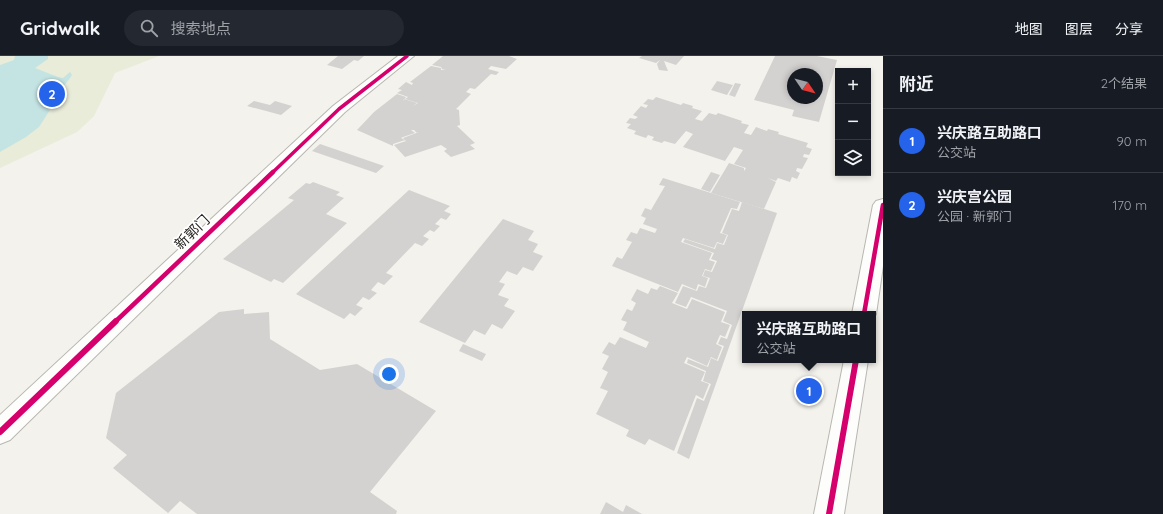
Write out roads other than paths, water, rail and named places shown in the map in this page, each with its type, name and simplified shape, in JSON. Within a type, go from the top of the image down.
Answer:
[{"type":"street","name":"新郭门","points":[[0,432],[339,109],[407,56]]},
{"type":"street","points":[[865,311],[883,205]]},
{"type":"street","points":[[829,514],[855,363]]},
{"type":"water","points":[[15,56],[48,56],[48,59],[35,68],[63,78],[70,72],[72,75],[43,106],[50,110],[39,127],[26,137],[0,152],[0,65],[14,60]]},
{"type":"place","name":"兴庆宫公园","points":[[52,94]]},
{"type":"place","name":"兴庆路互助路口","points":[[809,391]]}]
